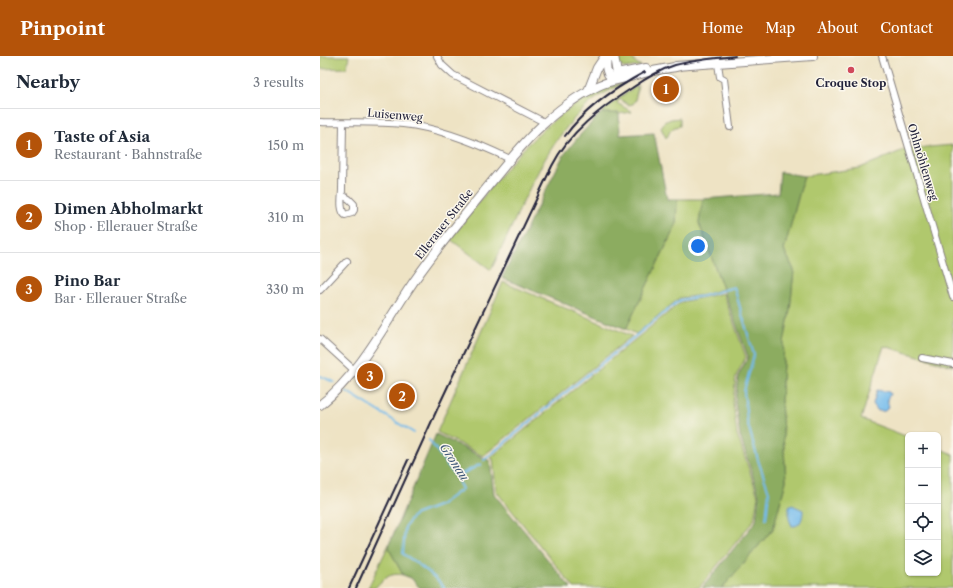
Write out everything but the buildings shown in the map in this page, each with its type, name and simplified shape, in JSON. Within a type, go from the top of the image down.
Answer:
[{"type":"main road","points":[[588,91],[597,68],[605,56]]},
{"type":"main road","points":[[608,56],[606,67],[608,75],[613,78],[614,56]]},
{"type":"main road","name":"Ellerauer Straße","points":[[320,405],[337,390],[354,370],[386,325],[413,282],[510,159],[544,122],[562,108],[588,91],[613,78],[680,66],[813,56]]},
{"type":"street","points":[[437,56],[442,65],[453,75],[544,122]]},
{"type":"street","name":"Ohlmöhlenweg","points":[[882,56],[953,297]]},
{"type":"street","points":[[718,64],[720,77],[724,79],[730,127]]},
{"type":"street","name":"Luisenweg","points":[[320,122],[383,122],[428,128],[488,148],[510,159]]},
{"type":"street","points":[[342,195],[343,123]]},
{"type":"street","points":[[320,290],[347,261]]},
{"type":"street","points":[[320,339],[354,370]]},
{"type":"street","points":[[922,358],[953,364]]},
{"type":"green space","points":[[320,56],[349,56],[347,68],[320,69]]},
{"type":"green space","points":[[618,56],[631,56],[635,62],[641,66],[624,68],[619,64]]},
{"type":"green space","points":[[626,82],[599,96],[563,131],[537,174],[491,270],[450,239],[506,169],[549,124],[573,106],[598,92]]},
{"type":"green space","points":[[638,85],[633,104],[628,105],[620,99],[617,103],[632,112],[619,114],[601,113],[620,97]]},
{"type":"green space","points":[[601,113],[619,113],[620,135],[654,133],[667,199],[677,199],[676,225],[626,329],[502,278],[563,156],[578,137]]},
{"type":"green space","points":[[680,118],[680,126],[672,129],[666,138],[661,128],[664,122],[671,119]]},
{"type":"green space","points":[[953,145],[953,366],[884,346],[861,419],[905,436],[905,576],[941,576],[941,449],[953,454],[953,588],[722,588],[773,529],[786,481],[781,401],[784,343],[790,310],[794,270],[784,250],[804,176],[860,168],[906,149]]},
{"type":"green space","points":[[780,172],[804,176],[784,250],[794,270],[790,310],[784,343],[781,401],[786,481],[773,529],[722,588],[702,588],[756,521],[759,495],[740,436],[735,402],[738,376],[748,357],[699,223],[703,199],[778,193]]},
{"type":"green space","points":[[677,199],[703,199],[699,223],[723,289],[703,295],[680,298],[636,334],[626,329],[676,225]]},
{"type":"green space","points":[[503,282],[632,336],[483,456],[437,432]]},
{"type":"green space","points":[[723,293],[746,357],[736,376],[733,402],[737,434],[758,496],[754,520],[699,588],[574,588],[496,491],[493,459],[490,458],[681,302]]},
{"type":"green space","points":[[436,434],[490,461],[494,494],[571,588],[420,588],[411,578],[403,575],[389,549],[390,542]]},
{"type":"green space","points":[[390,542],[389,549],[403,575],[391,575],[384,579],[375,588],[368,588]]},
{"type":"water","points":[[877,390],[889,392],[890,394],[887,399],[889,407],[885,411],[878,411],[873,404]]},
{"type":"water","points":[[792,505],[803,510],[801,521],[795,526],[792,526],[789,519],[789,507]]},
{"type":"waterway","points":[[484,460],[680,300],[703,296],[734,287],[754,355],[744,391],[747,421],[769,492],[766,519]]},
{"type":"waterway","name":"Gronau","points":[[320,376],[334,382]]},
{"type":"waterway","name":"Gronau","points":[[346,391],[414,433]]},
{"type":"waterway","name":"Gronau","points":[[429,440],[456,477],[462,489],[440,505],[414,515],[405,527],[403,554],[436,578],[445,588]]},
{"type":"waterway","points":[[456,477],[481,464]]},
{"type":"railway","points":[[356,588],[440,403],[552,166],[567,142],[587,122],[620,96],[663,69],[682,63],[735,56]]},
{"type":"railway","points":[[565,136],[591,108],[612,92],[645,72]]},
{"type":"railway","points":[[349,588],[408,460]]},
{"type":"place","name":"Croque Stop","points":[[851,70]]},
{"type":"place","name":"Taste of Asia","points":[[666,89]]},
{"type":"place","name":"Pino Bar","points":[[370,376]]},
{"type":"place","name":"Dimen Abholmarkt","points":[[402,396]]}]
